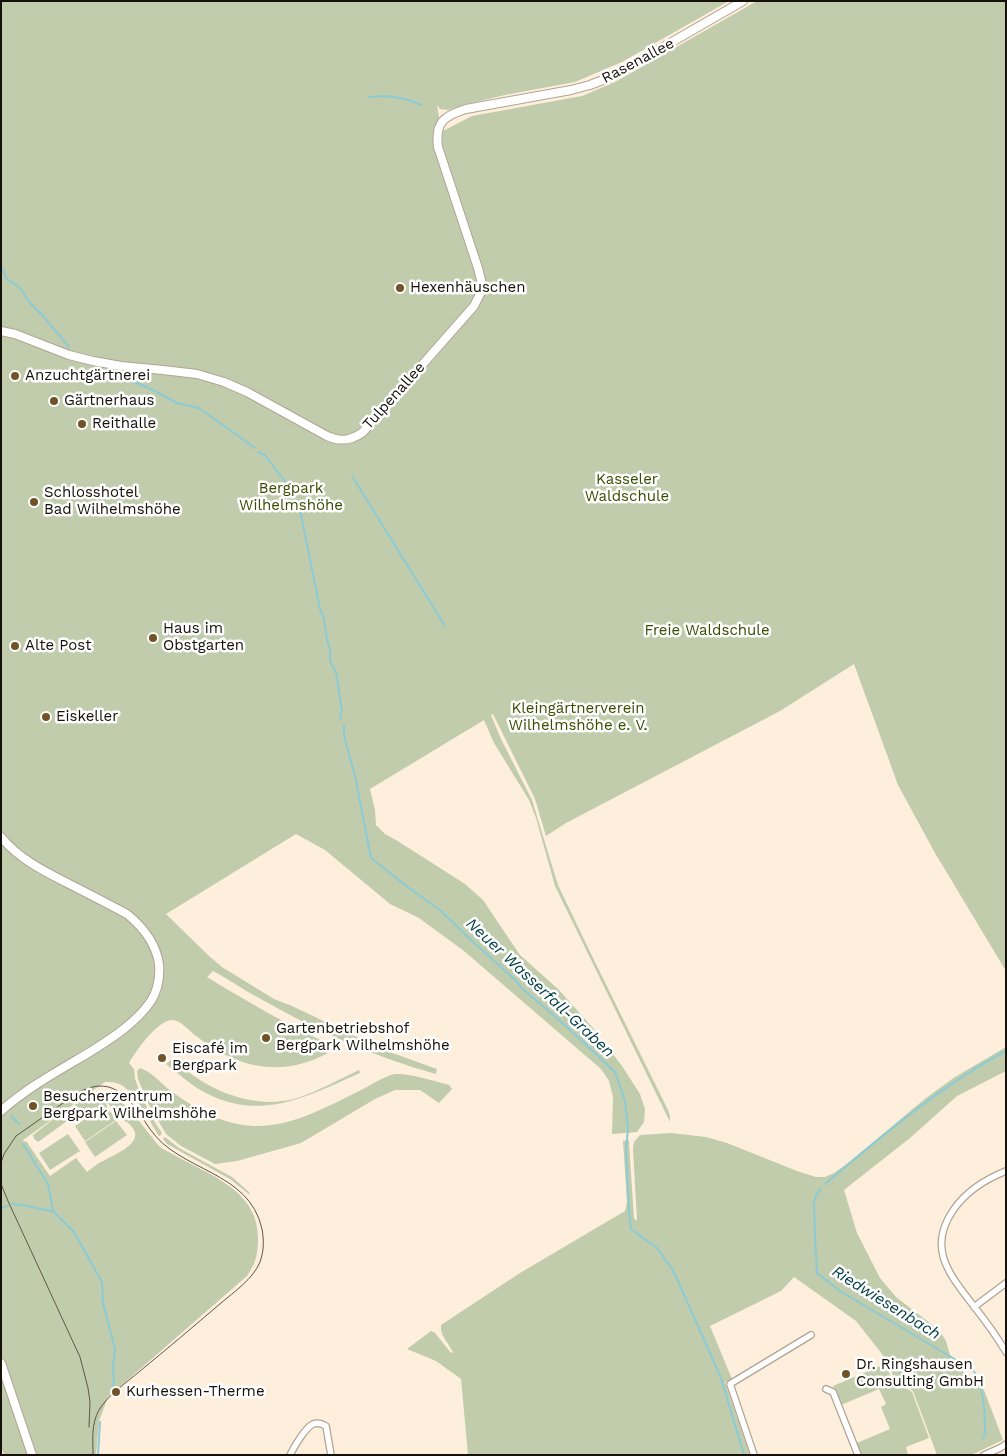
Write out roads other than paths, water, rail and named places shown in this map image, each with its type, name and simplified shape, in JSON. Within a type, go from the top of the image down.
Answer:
[{"type":"main road","name":"Rasenallee","points":[[466,109],[590,85],[613,76],[743,1]]},
{"type":"main road","name":"Tulpenallee","points":[[1,331],[15,334],[69,355],[93,362],[188,373],[224,382],[247,392],[332,438],[346,440],[357,436],[363,432],[474,306],[482,290],[478,268],[441,158],[437,137],[440,125],[446,118],[466,109]]},
{"type":"main road","points":[[1,837],[28,862],[42,871],[127,914],[137,922],[146,932],[155,950],[159,972],[158,984],[150,1002],[127,1027],[110,1040],[24,1093],[1,1111]]},
{"type":"main road","points":[[1,1363],[32,1455]]},
{"type":"street","points":[[1006,1171],[983,1182],[958,1203],[948,1217],[942,1232],[941,1249],[943,1259],[960,1289],[1006,1352]]},
{"type":"street","points":[[974,1307],[1006,1283]]},
{"type":"street","points":[[754,1455],[730,1384],[811,1335]]},
{"type":"street","points":[[826,1389],[833,1392],[858,1455]]},
{"type":"street","points":[[290,1455],[305,1432],[313,1424],[320,1423],[326,1426],[330,1455]]},
{"type":"street","points":[[984,1455],[1006,1444]]},
{"type":"waterway","points":[[369,97],[396,97],[421,105]]},
{"type":"waterway","points":[[1,266],[7,279],[19,287],[30,303],[69,347]]},
{"type":"waterway","name":"Neuer Wasserfall-Graben","points":[[110,373],[149,388],[177,403],[199,408],[255,448]]},
{"type":"waterway","name":"Neuer Wasserfall-Graben","points":[[258,452],[265,455],[283,479],[300,510],[320,609],[324,618],[330,649],[330,661],[336,672],[342,711],[341,719]]},
{"type":"waterway","points":[[352,476],[445,626]]},
{"type":"waterway","name":"Neuer Wasserfall-Graben","points":[[344,725],[344,736],[355,776],[371,858],[441,911],[524,990],[615,1072],[625,1101],[628,1129],[626,1149],[631,1229],[657,1248],[673,1270],[721,1378],[744,1455]]},
{"type":"waterway","name":"Riedwiesenbach","points":[[825,1184],[890,1130],[935,1096],[1006,1051]]},
{"type":"waterway","points":[[11,1116],[19,1124]]},
{"type":"waterway","points":[[23,1144],[48,1184],[53,1211]]},
{"type":"waterway","name":"Riedwiesenbach","points":[[821,1189],[816,1195],[814,1203],[817,1273],[840,1291],[973,1370],[980,1383],[983,1399],[986,1433],[983,1438]]},
{"type":"waterway","points":[[12,1204],[53,1211],[74,1232],[102,1282],[103,1303],[115,1349],[113,1367],[114,1389]]},
{"type":"waterway","points":[[1,1208],[8,1206]]},
{"type":"waterway","points":[[98,1455],[100,1422]]},
{"type":"tram line","points":[[1,1163],[4,1154],[16,1136],[79,1092],[92,1087],[103,1086],[122,1094],[163,1143],[178,1154],[228,1183],[243,1195],[255,1210],[262,1229],[263,1246],[260,1262],[248,1280],[107,1399],[96,1415],[93,1455]]},
{"type":"tram line","points":[[1,1184],[80,1357],[90,1402],[89,1427]]},
{"type":"place","name":"Hexenhäuschen","points":[[400,288]]},
{"type":"place","name":"Anzuchtgärtnerei","points":[[15,376]]},
{"type":"place","name":"Gärtnerhaus","points":[[54,401]]},
{"type":"place","name":"Reithalle","points":[[82,424]]},
{"type":"place","name":"Schlosshotel Bad Wilhelmshöhe","points":[[34,502]]},
{"type":"place","name":"Haus im Obstgarten","points":[[153,638]]},
{"type":"place","name":"Alte Post","points":[[15,646]]},
{"type":"place","name":"Eiskeller","points":[[46,717]]},
{"type":"place","name":"Gartenbetriebshof Bergpark Wilhelmshöhe","points":[[266,1038]]},
{"type":"place","name":"Eiscafé im Bergpark","points":[[162,1058]]},
{"type":"place","name":"Besucherzentrum Bergpark Wilhelmshöhe","points":[[33,1106]]},
{"type":"place","name":"Dr. Ringshausen Consulting GmbH","points":[[846,1374]]},
{"type":"place","name":"Kurhessen-Therme","points":[[116,1392]]},
{"type":"park label","name":"Kasseler Waldschule","points":[[627,488]]},
{"type":"park label","name":"Bergpark Wilhelmshöhe","points":[[291,498]]},
{"type":"park label","name":"Freie Waldschule","points":[[707,631]]},
{"type":"park label","name":"Kleingärtnerverein Wilhelmshöhe e. V.","points":[[578,718]]}]
